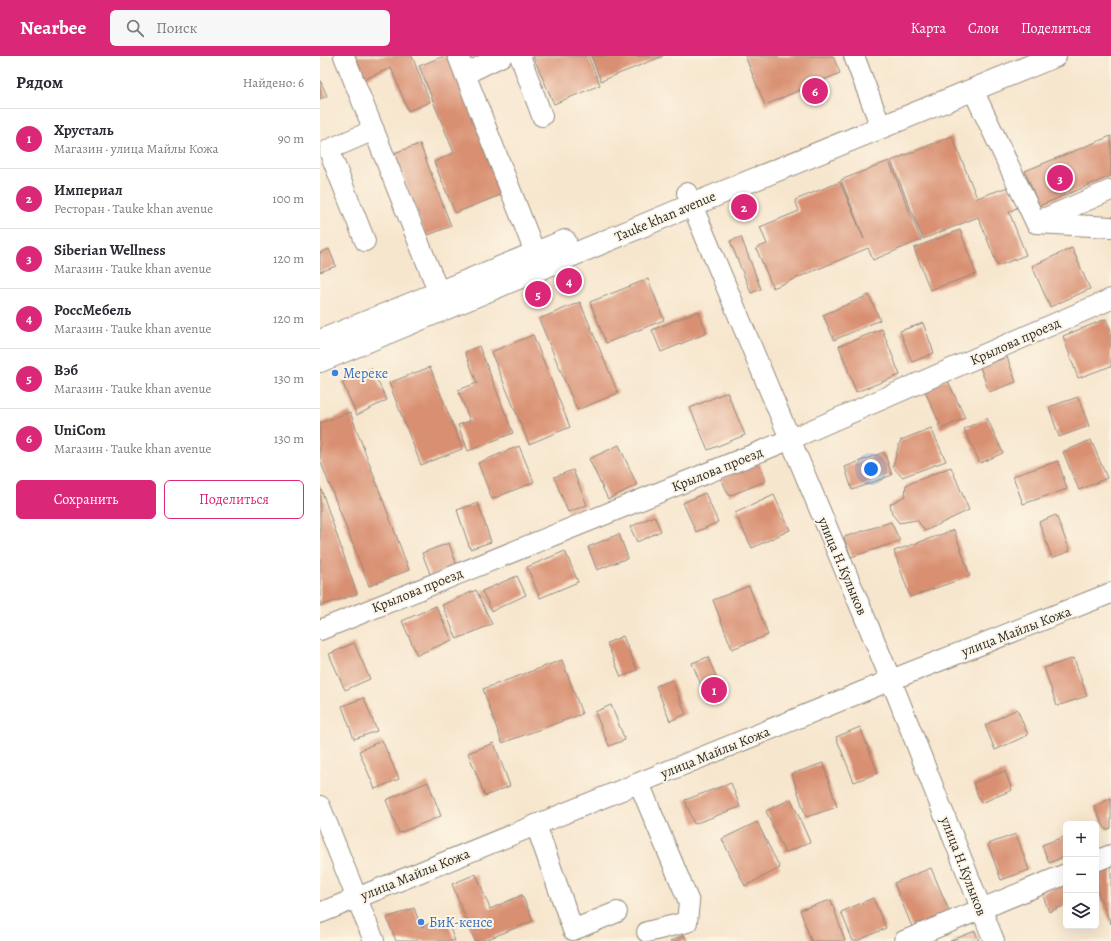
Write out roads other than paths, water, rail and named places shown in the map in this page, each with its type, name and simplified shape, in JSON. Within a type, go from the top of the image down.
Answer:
[{"type":"main road","name":"Tauke khan avenue","points":[[320,361],[442,300],[879,120],[1015,56]]},
{"type":"main road","name":"Tauke khan avenue","points":[[879,120],[973,90],[1055,56]]},
{"type":"main road","name":"Tauke khan avenue","points":[[320,341],[442,300]]},
{"type":"street","points":[[344,56],[442,300]]},
{"type":"street","points":[[502,56],[461,65],[538,260]]},
{"type":"street","points":[[520,56],[542,116]]},
{"type":"street","points":[[854,56],[879,120]]},
{"type":"street","points":[[973,90],[1036,222]]},
{"type":"street","points":[[366,242],[330,153],[330,149],[374,130]]},
{"type":"street","points":[[1036,222],[1111,190]]},
{"type":"street","name":"улица Н.Кулыков","points":[[690,199],[891,680],[994,941]]},
{"type":"street","points":[[1036,222],[1111,226]]},
{"type":"street","name":"Крылова проезд","points":[[320,630],[790,439],[1111,299]]},
{"type":"street","name":"улица Майлы Кожа","points":[[320,913],[891,680],[1111,593]]},
{"type":"street","points":[[639,783],[689,902],[687,922],[647,932]]},
{"type":"street","points":[[320,806],[374,941]]},
{"type":"street","points":[[536,825],[573,930],[617,912]]},
{"type":"street","points":[[1099,860],[1111,855]]},
{"type":"street","points":[[904,941],[1063,875]]},
{"type":"place","name":"UniCom","points":[[815,91]]},
{"type":"place","name":"Siberian Wellness","points":[[1060,178]]},
{"type":"place","name":"Империал","points":[[744,207]]},
{"type":"place","name":"РоссМебель","points":[[569,281]]},
{"type":"place","name":"Вэб","points":[[538,294]]},
{"type":"place","name":"Мереке","points":[[335,373]]},
{"type":"place","name":"Хрусталь","points":[[714,690]]},
{"type":"place","name":"БиК-кенсе","points":[[421,922]]}]
